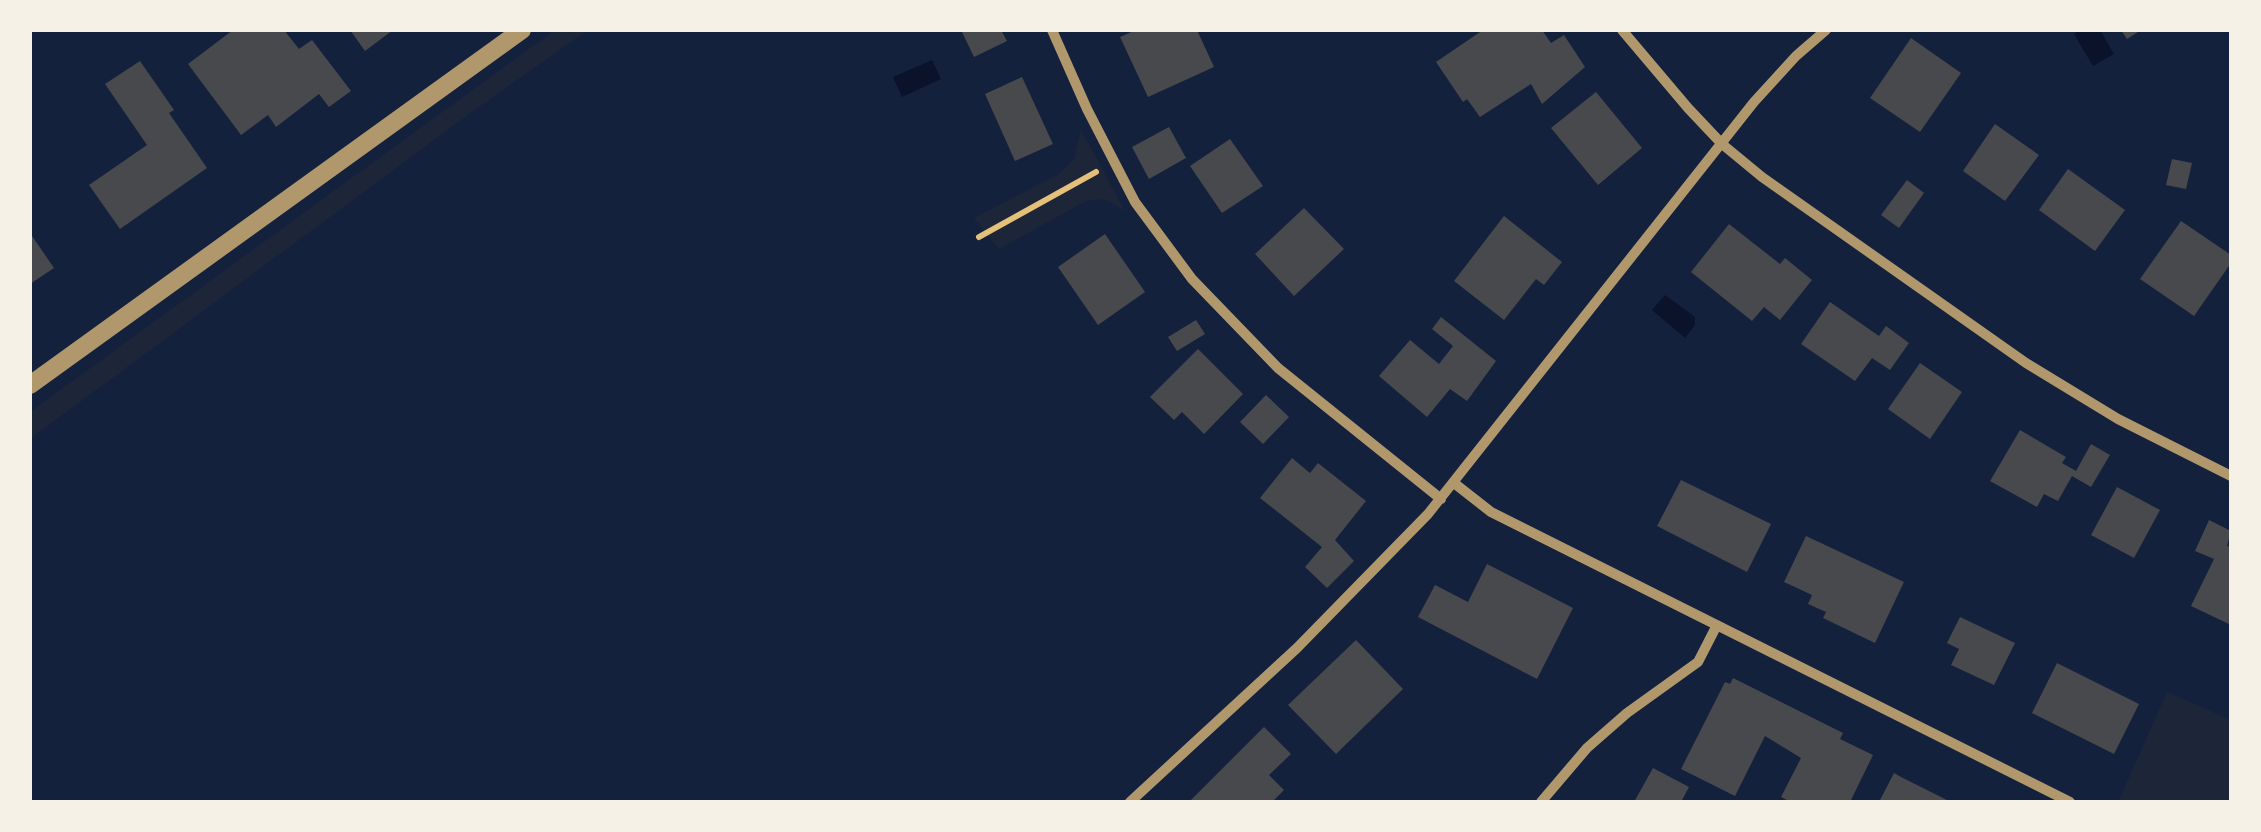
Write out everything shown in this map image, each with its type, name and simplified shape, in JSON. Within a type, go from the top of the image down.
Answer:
[{"type":"street","points":[[30,385],[522,30]]},
{"type":"street","points":[[1052,30],[1113,162],[1160,239],[1224,314],[1278,368],[1441,499]]},
{"type":"street","points":[[1622,30],[1722,144],[1762,177],[2020,360],[2118,418],[2231,476]]},
{"type":"street","points":[[1130,802],[1389,558],[1454,483],[1754,102],[1826,30]]},
{"type":"street","points":[[1454,483],[1491,512],[2070,802]]},
{"type":"street","points":[[1541,802],[1588,748],[1627,713],[1698,662],[1717,625]]},
{"type":"path","points":[[979,237],[1113,162]]},
{"type":"shaded area","points":[[555,30],[588,30],[30,439],[30,412]]},
{"type":"shaded area","points":[[2080,30],[2100,30],[2114,54],[2093,66],[2074,34]]},
{"type":"shaded area","points":[[932,60],[941,79],[902,97],[893,77]]},
{"type":"shaded area","points":[[1081,130],[1125,211],[1104,199],[1086,201],[999,249],[974,218],[1059,174],[1074,159]]},
{"type":"shaded area","points":[[1665,295],[1695,317],[1695,325],[1685,338],[1652,310]]},
{"type":"shaded area","points":[[2167,692],[2231,720],[2231,802],[2118,802]]},
{"type":"building","points":[[233,30],[284,30],[299,49],[312,40],[351,91],[329,107],[319,94],[276,127],[268,115],[241,135],[188,64]]},
{"type":"building","points":[[350,30],[393,30],[365,51]]},
{"type":"building","points":[[961,30],[1001,30],[1007,41],[974,57]]},
{"type":"building","points":[[1136,30],[1197,30],[1214,67],[1148,97],[1120,37]]},
{"type":"building","points":[[1483,30],[1542,30],[1551,43],[1564,35],[1585,67],[1542,104],[1531,84],[1480,117],[1467,99],[1463,102],[1436,62]]},
{"type":"building","points":[[2121,30],[2141,30],[2127,39]]},
{"type":"building","points":[[1911,38],[1961,73],[1920,132],[1870,98]]},
{"type":"building","points":[[140,61],[174,110],[169,113],[207,168],[120,229],[89,185],[147,145],[105,84]]},
{"type":"building","points":[[1022,77],[1053,144],[1015,161],[985,94]]},
{"type":"building","points":[[1596,92],[1642,148],[1598,185],[1551,128]]},
{"type":"building","points":[[1995,124],[2039,155],[2005,201],[1963,171]]},
{"type":"building","points":[[1169,127],[1186,158],[1149,179],[1132,147]]},
{"type":"building","points":[[1230,139],[1263,186],[1222,213],[1190,166]]},
{"type":"building","points":[[2172,159],[2192,163],[2186,189],[2166,185]]},
{"type":"building","points":[[2068,169],[2125,210],[2095,251],[2039,210]]},
{"type":"building","points":[[1907,180],[1924,193],[1899,228],[1881,215]]},
{"type":"building","points":[[1304,208],[1344,249],[1294,296],[1255,254]]},
{"type":"building","points":[[1504,216],[1562,262],[1544,285],[1536,279],[1504,320],[1454,281]]},
{"type":"building","points":[[2181,221],[2231,255],[2231,263],[2194,316],[2140,279]]},
{"type":"building","points":[[1729,224],[1780,264],[1785,258],[1812,280],[1780,320],[1764,307],[1752,321],[1691,272]]},
{"type":"building","points":[[30,233],[54,268],[30,284]]},
{"type":"building","points":[[1105,234],[1145,292],[1098,325],[1058,267]]},
{"type":"building","points":[[1830,302],[1879,336],[1886,326],[1909,343],[1890,370],[1872,358],[1855,381],[1801,344]]},
{"type":"building","points":[[1441,317],[1496,361],[1467,401],[1450,389],[1427,417],[1379,376],[1410,340],[1439,364],[1453,346],[1432,329]]},
{"type":"building","points":[[1196,320],[1205,334],[1177,351],[1168,337]]},
{"type":"building","points":[[1198,349],[1243,394],[1204,434],[1182,412],[1174,420],[1150,397]]},
{"type":"building","points":[[1920,363],[1962,392],[1930,439],[1888,409]]},
{"type":"building","points":[[1266,395],[1289,417],[1263,444],[1240,422]]},
{"type":"building","points":[[2020,430],[2066,457],[2062,463],[2076,471],[2091,444],[2110,455],[2091,487],[2072,476],[2058,501],[2044,494],[2037,507],[1990,481]]},
{"type":"building","points":[[1292,458],[1310,473],[1318,463],[1366,501],[1335,540],[1354,561],[1327,588],[1305,567],[1322,547],[1260,498]]},
{"type":"building","points":[[1681,480],[1771,524],[1747,572],[1657,526]]},
{"type":"building","points":[[2117,487],[2160,510],[2134,558],[2091,535]]},
{"type":"building","points":[[2209,520],[2231,531],[2227,546],[2231,547],[2231,625],[2191,606],[2214,559],[2195,551]]},
{"type":"building","points":[[1806,536],[1904,582],[1875,643],[1823,618],[1826,612],[1808,604],[1812,595],[1784,582]]},
{"type":"building","points":[[1487,564],[1573,608],[1537,679],[1418,617],[1435,585],[1468,602]]},
{"type":"building","points":[[1960,617],[2015,643],[1994,685],[1951,665],[1959,649],[1947,643]]},
{"type":"building","points":[[1356,640],[1403,689],[1336,754],[1288,705]]},
{"type":"building","points":[[2057,663],[2139,704],[2114,754],[2032,713]]},
{"type":"building","points":[[1733,678],[1843,733],[1840,739],[1873,755],[1850,802],[1791,802],[1781,797],[1801,758],[1765,736],[1735,796],[1681,769],[1725,682],[1730,684]]},
{"type":"building","points":[[1264,727],[1291,754],[1269,775],[1284,790],[1272,802],[1189,802]]},
{"type":"building","points":[[1653,768],[1689,787],[1681,802],[1634,802]]},
{"type":"building","points":[[1894,773],[1901,777],[1951,802],[1879,802]]}]
